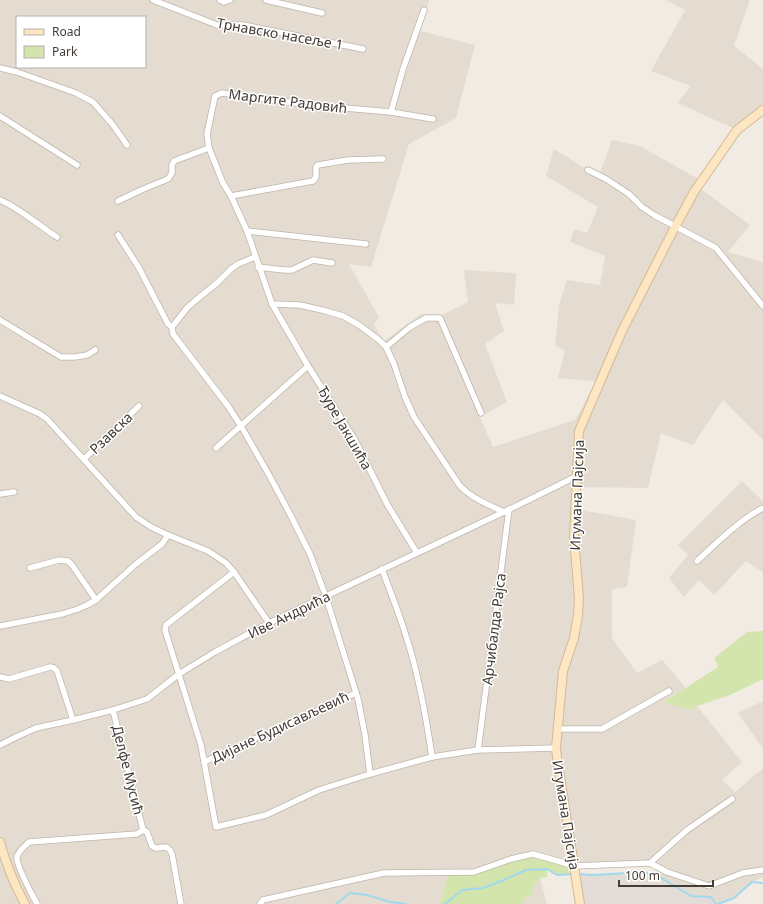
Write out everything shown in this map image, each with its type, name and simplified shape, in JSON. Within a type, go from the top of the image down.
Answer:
[{"type":"street","name":"Трнавско насеље 1","points":[[153,0],[217,25],[243,25],[363,49]]},
{"type":"street","points":[[220,0],[224,2],[230,0]]},
{"type":"street","points":[[266,0],[322,13]]},
{"type":"street","points":[[391,112],[403,69],[424,10]]},
{"type":"street","points":[[0,68],[17,72],[76,93],[92,102],[113,125],[127,145]]},
{"type":"street","name":"Маргите Радовић","points":[[272,304],[247,232],[231,196],[223,183],[209,148],[207,134],[215,96],[222,93],[310,105],[391,112],[434,119]]},
{"type":"street","name":"Игумана Пајсија","points":[[580,904],[556,748],[563,671],[574,638],[578,615],[579,599],[574,537],[579,431],[622,331],[675,226],[694,192],[737,130],[763,110]]},
{"type":"street","points":[[0,116],[77,165]]},
{"type":"street","points":[[118,201],[168,179],[172,173],[172,165],[174,161],[209,148]]},
{"type":"street","points":[[231,196],[313,181],[316,177],[316,167],[318,165],[348,160],[383,159]]},
{"type":"street","points":[[588,170],[606,179],[629,194],[642,207],[654,215],[716,248],[763,306]]},
{"type":"street","points":[[0,200],[11,205],[57,237]]},
{"type":"street","points":[[247,232],[366,244]]},
{"type":"street","points":[[118,235],[140,268],[168,324],[172,327],[173,334],[228,406],[251,441],[310,554],[326,597],[356,692],[365,735],[370,774]]},
{"type":"street","points":[[172,327],[187,308],[218,283],[231,269],[238,264],[255,257]]},
{"type":"street","points":[[258,267],[292,270],[313,260],[332,263]]},
{"type":"street","points":[[272,304],[300,305],[343,316],[359,325],[379,340],[386,347],[394,364],[405,397],[414,417],[460,486],[466,492],[482,502],[507,510]]},
{"type":"street","name":"Ђуре Јакшића","points":[[272,304],[308,366],[355,440],[387,504],[417,553]]},
{"type":"street","points":[[386,347],[410,327],[426,318],[440,318],[480,413]]},
{"type":"street","points":[[0,320],[61,357],[87,355],[95,350]]},
{"type":"street","points":[[216,448],[308,366]]},
{"type":"street","points":[[0,396],[40,414],[47,419],[136,517],[168,536],[208,551],[226,563],[234,572],[269,623]]},
{"type":"street","name":"Рзавска","points":[[84,459],[139,406]]},
{"type":"street","name":"Иве Андрића","points":[[0,745],[36,728],[113,710],[147,699],[179,674],[215,652],[269,623],[577,476]]},
{"type":"street","points":[[0,494],[14,492]]},
{"type":"street","points":[[696,560],[746,518],[763,508]]},
{"type":"street","name":"Арчибалда Рајса","points":[[478,750],[507,510]]},
{"type":"street","points":[[0,626],[62,614],[87,605],[96,600],[136,564],[162,544],[168,536]]},
{"type":"street","points":[[30,568],[59,560],[68,561],[96,600]]},
{"type":"street","points":[[382,569],[406,636],[416,670],[432,756]]},
{"type":"street","points":[[234,572],[166,625],[164,630],[201,745],[216,827],[266,815],[319,790],[432,756],[478,750],[556,748]]},
{"type":"street","points":[[0,677],[9,679],[50,667],[54,668],[57,671],[73,720]]},
{"type":"street","points":[[558,729],[602,729],[669,691]]},
{"type":"street","name":"Дијане Будисављевић","points":[[204,762],[356,692]]},
{"type":"street","name":"Делфе Мусић","points":[[113,710],[143,830],[147,832],[152,846],[156,848],[166,847],[170,850],[181,904]]},
{"type":"street","points":[[650,863],[687,830],[732,799]]},
{"type":"street","points":[[36,904],[18,865],[17,858],[18,854],[29,842],[134,834],[140,833],[143,830]]},
{"type":"street","points":[[0,842],[9,869],[25,904]]},
{"type":"street","points":[[260,904],[263,900],[384,873],[474,872],[511,859],[533,854],[575,866],[650,863],[667,872],[709,886],[743,873],[763,870]]},
{"type":"shaded area","points":[[0,0],[429,0],[421,31],[475,45],[456,118],[409,144],[371,267],[349,264],[379,317],[374,325],[384,341],[421,314],[442,315],[468,302],[464,270],[516,273],[514,305],[495,303],[504,331],[485,344],[507,402],[480,417],[493,447],[575,420],[596,381],[558,378],[565,350],[555,346],[559,305],[567,280],[600,285],[605,256],[570,242],[574,229],[587,233],[598,207],[546,176],[554,149],[599,175],[612,140],[640,146],[702,181],[698,187],[750,225],[728,252],[762,262],[763,261],[763,440],[723,400],[693,445],[661,433],[648,488],[576,487],[575,509],[636,520],[627,587],[612,589],[612,638],[637,673],[662,660],[686,688],[665,701],[690,710],[697,706],[742,762],[722,780],[735,792],[763,768],[763,877],[752,882],[734,898],[716,904],[711,897],[691,896],[660,877],[650,863],[449,872],[440,904],[0,904]]},
{"type":"shaded area","points":[[665,0],[750,0],[734,46],[763,69],[763,110],[737,130],[678,103],[691,86],[651,71],[685,10]]},
{"type":"shaded area","points":[[742,481],[763,501],[763,572],[746,561],[714,595],[699,580],[684,597],[669,578],[688,555],[678,545]]},
{"type":"shaded area","points":[[763,701],[763,749],[738,713]]},
{"type":"shaded area","points":[[644,872],[660,877],[691,896],[711,897],[716,904],[580,904],[575,874],[593,875]]},
{"type":"shaded area","points":[[540,878],[547,904],[523,904],[522,901],[524,898],[532,895],[534,886]]},
{"type":"green space","points":[[763,631],[763,679],[730,695],[697,706],[690,710],[664,702],[718,667],[714,658],[747,632]]},
{"type":"green space","points":[[533,854],[575,866],[575,874],[557,875],[547,869],[547,877],[540,878],[534,886],[532,895],[524,899],[523,904],[440,904],[449,872],[474,872]]},
{"type":"waterway","points":[[445,904],[462,890],[483,888],[526,870],[547,869],[557,875],[573,874]]},
{"type":"waterway","points":[[578,874],[593,875],[644,872],[660,877],[691,896],[711,897],[716,904]]},
{"type":"waterway","points":[[718,904],[734,898],[752,882],[763,883]]},
{"type":"waterway","points":[[336,904],[350,893],[367,895],[390,902],[406,904]]}]
